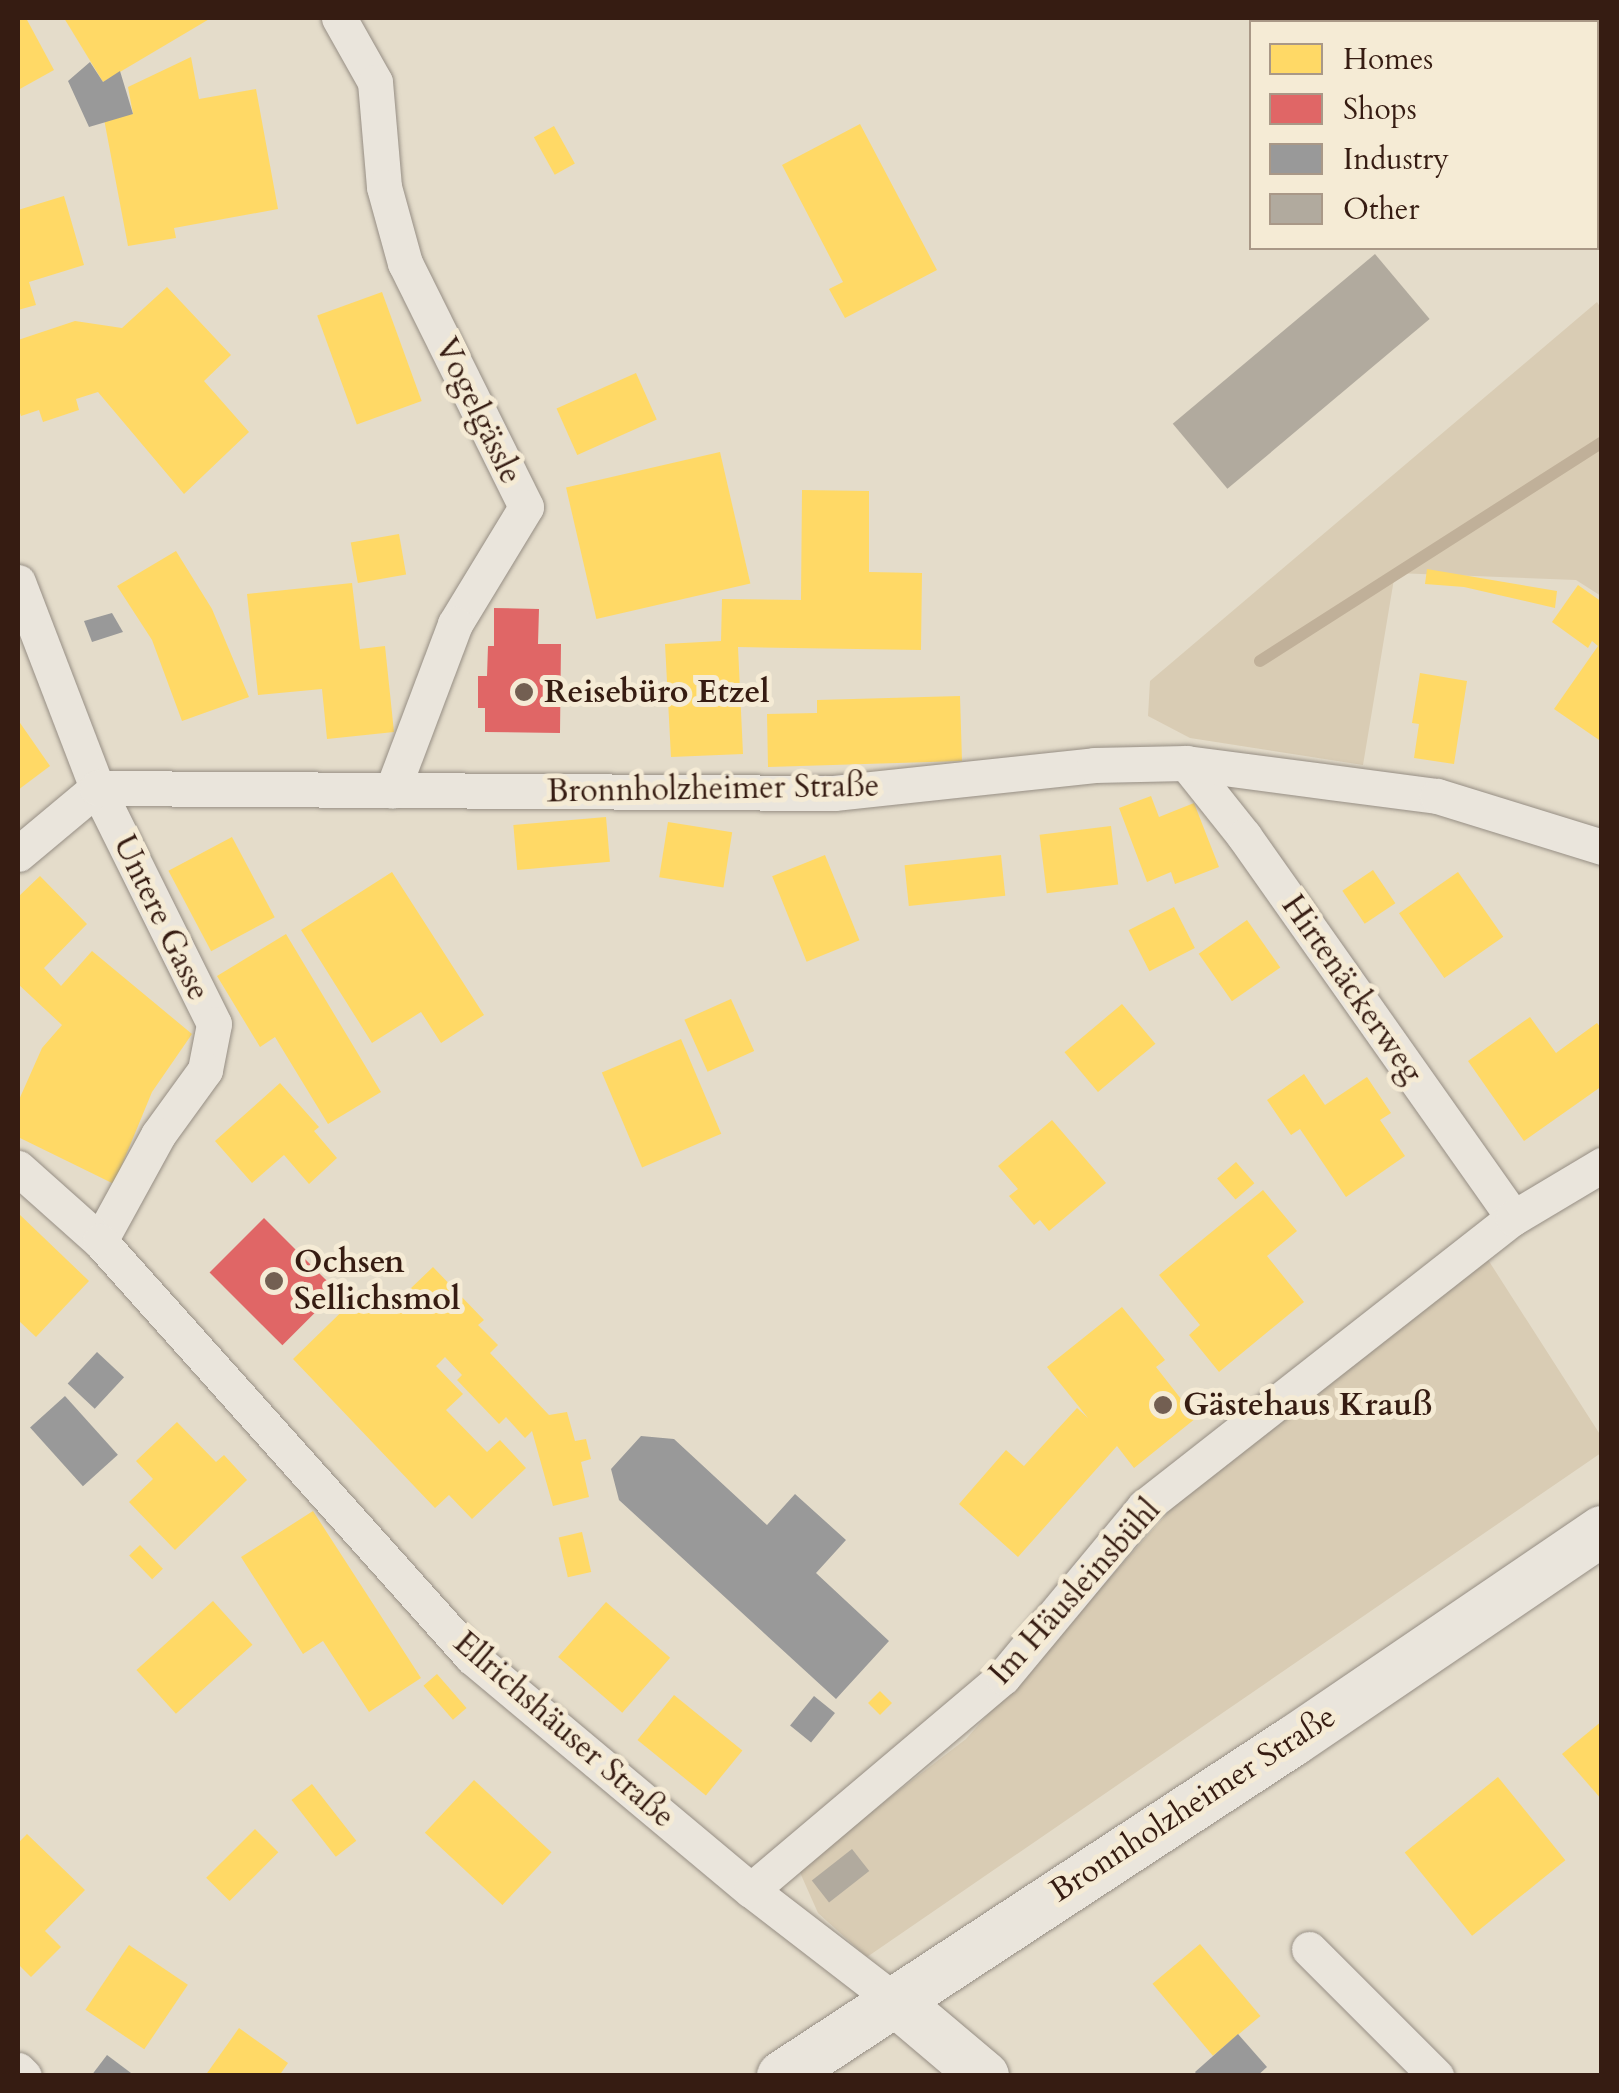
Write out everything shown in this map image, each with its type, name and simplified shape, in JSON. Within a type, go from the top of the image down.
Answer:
[{"type":"street","name":"Vogelgässle","points":[[339,18],[375,82],[384,186],[406,263],[526,507],[455,624],[392,791]]},
{"type":"street","name":"Untere Gasse","points":[[18,582],[98,788],[214,1024],[205,1070],[158,1135],[100,1241]]},
{"type":"street","name":"Bronnholzheimer Straße","points":[[98,788],[834,793],[1094,765],[1186,763],[1436,796],[1602,848]]},
{"type":"street","name":"Hirtenäckerweg","points":[[1186,763],[1244,836],[1513,1218]]},
{"type":"street","points":[[18,854],[98,788]]},
{"type":"street","name":"Im Häusleinsbühl","points":[[752,1890],[1003,1677],[1144,1507],[1513,1218],[1602,1165]]},
{"type":"street","name":"Ellrichshäuser Straße","points":[[18,1168],[100,1241],[472,1658],[984,2076]]},
{"type":"street","name":"Bronnholzheimer Straße","points":[[782,2076],[1293,1741],[1602,1531]]},
{"type":"street","points":[[1309,1950],[1436,2076]]},
{"type":"shaded area","points":[[1597,302],[1602,310],[1601,596],[1576,580],[1395,573],[1363,765],[1190,738],[1148,716],[1150,681]]},
{"type":"shaded area","points":[[1485,1255],[1601,1436],[1601,1453],[867,1957],[818,1913],[798,1868],[966,1739],[1190,1488]]},
{"type":"building: Homes","points":[[26,18],[54,70],[18,90],[18,19]]},
{"type":"building: Homes","points":[[64,18],[211,18],[103,82]]},
{"type":"building: Homes","points":[[191,57],[199,99],[256,89],[278,209],[174,228],[176,238],[128,246],[104,119],[133,114],[128,87]]},
{"type":"building: Homes","points":[[860,124],[937,270],[845,318],[829,289],[843,282],[782,165]]},
{"type":"building: Homes","points":[[554,126],[575,164],[555,175],[534,137]]},
{"type":"building: Homes","points":[[64,196],[84,265],[29,282],[36,305],[18,310],[18,210]]},
{"type":"building: Homes","points":[[167,287],[231,355],[204,381],[249,432],[184,494],[98,392],[76,399],[79,410],[43,422],[39,410],[21,416],[18,407],[18,340],[75,321],[122,328]]},
{"type":"building: Homes","points":[[382,292],[422,401],[357,425],[317,316]]},
{"type":"building: Homes","points":[[636,373],[657,420],[577,455],[557,408]]},
{"type":"building: Homes","points":[[720,452],[750,584],[596,619],[566,488]]},
{"type":"building: Homes","points":[[802,490],[869,491],[869,572],[922,573],[921,650],[738,647],[743,754],[671,757],[665,644],[721,641],[722,599],[801,600]]},
{"type":"building: Homes","points":[[399,534],[406,574],[358,583],[351,543]]},
{"type":"building: Homes","points":[[176,551],[212,609],[249,697],[182,721],[152,640],[117,586]]},
{"type":"building: Homes","points":[[1427,569],[1557,591],[1555,608],[1464,587],[1425,584]]},
{"type":"building: Homes","points":[[352,583],[360,649],[385,646],[394,732],[327,739],[322,689],[258,695],[247,594]]},
{"type":"building: Homes","points":[[1578,585],[1602,602],[1602,742],[1554,709],[1598,646],[1592,641],[1588,648],[1552,622]]},
{"type":"building: Homes","points":[[1420,673],[1467,681],[1454,764],[1414,758],[1419,724],[1412,723]]},
{"type":"building: Homes","points":[[960,696],[962,761],[768,767],[767,714],[817,713],[817,700]]},
{"type":"building: Homes","points":[[18,720],[50,766],[18,790]]},
{"type":"building: Homes","points":[[1151,796],[1159,817],[1194,803],[1219,867],[1175,884],[1171,872],[1147,882],[1119,808]]},
{"type":"building: Homes","points":[[606,817],[610,862],[517,870],[513,825]]},
{"type":"building: Homes","points":[[668,822],[732,832],[723,887],[659,877]]},
{"type":"building: Homes","points":[[1111,826],[1118,885],[1047,893],[1040,835]]},
{"type":"building: Homes","points":[[232,837],[275,917],[211,951],[168,871]]},
{"type":"building: Homes","points":[[825,855],[859,940],[807,962],[772,876]]},
{"type":"building: Homes","points":[[1001,855],[1005,896],[909,906],[905,865]]},
{"type":"building: Homes","points":[[1373,870],[1395,903],[1365,924],[1342,891]]},
{"type":"building: Homes","points":[[392,872],[484,1015],[441,1043],[421,1012],[372,1043],[301,930]]},
{"type":"building: Homes","points":[[1458,872],[1503,937],[1444,978],[1399,913]]},
{"type":"building: Homes","points":[[40,876],[87,924],[44,968],[61,986],[92,951],[192,1034],[152,1092],[114,1184],[18,1137],[18,1102],[42,1048],[62,1025],[18,984],[18,897]]},
{"type":"building: Homes","points":[[1174,907],[1195,948],[1149,971],[1129,930]]},
{"type":"building: Homes","points":[[1247,920],[1280,968],[1232,1001],[1199,954]]},
{"type":"building: Homes","points":[[286,934],[381,1092],[328,1124],[275,1037],[260,1047],[217,976]]},
{"type":"building: Homes","points":[[731,999],[754,1051],[708,1072],[684,1020]]},
{"type":"building: Homes","points":[[1122,1004],[1155,1044],[1098,1092],[1065,1052]]},
{"type":"building: Homes","points":[[1530,1017],[1556,1053],[1597,1023],[1602,1029],[1602,1086],[1524,1141],[1468,1061]]},
{"type":"building: Homes","points":[[681,1039],[721,1134],[642,1167],[602,1073]]},
{"type":"building: Homes","points":[[1304,1074],[1325,1105],[1367,1077],[1391,1113],[1380,1120],[1405,1156],[1346,1197],[1300,1129],[1291,1135],[1267,1100]]},
{"type":"building: Homes","points":[[280,1083],[319,1127],[314,1131],[337,1158],[309,1184],[284,1155],[252,1183],[215,1141]]},
{"type":"building: Homes","points":[[1052,1120],[1106,1183],[1049,1231],[1040,1220],[1034,1225],[1009,1196],[1018,1189],[998,1166]]},
{"type":"building: Homes","points":[[1236,1162],[1254,1183],[1236,1200],[1217,1178]]},
{"type":"building: Homes","points":[[1263,1190],[1297,1231],[1267,1256],[1304,1302],[1219,1372],[1189,1335],[1200,1325],[1159,1275]]},
{"type":"building: Homes","points":[[18,1213],[89,1281],[36,1337],[18,1320]]},
{"type":"building: Homes","points":[[433,1267],[484,1320],[478,1325],[498,1345],[490,1353],[549,1415],[567,1412],[575,1441],[586,1439],[591,1459],[581,1462],[589,1497],[553,1506],[532,1431],[525,1438],[506,1417],[499,1424],[457,1380],[462,1375],[445,1357],[436,1366],[463,1394],[446,1410],[487,1452],[500,1440],[526,1468],[472,1519],[449,1495],[435,1508],[293,1359],[364,1290],[385,1313]]},
{"type":"building: Homes","points":[[1122,1307],[1165,1360],[1156,1367],[1196,1418],[1134,1468],[1117,1446],[1018,1557],[959,1504],[1006,1450],[1024,1466],[1077,1408],[1088,1418],[1047,1367]]},
{"type":"building: Homes","points":[[177,1422],[216,1462],[224,1455],[247,1480],[175,1550],[129,1502],[153,1479],[136,1461]]},
{"type":"building: Homes","points":[[313,1511],[421,1678],[369,1712],[323,1641],[303,1654],[241,1557]]},
{"type":"building: Homes","points":[[582,1532],[591,1572],[568,1577],[559,1537]]},
{"type":"building: Homes","points":[[140,1545],[163,1569],[152,1579],[129,1555]]},
{"type":"building: Homes","points":[[213,1601],[252,1645],[176,1714],[136,1670]]},
{"type":"building: Homes","points":[[606,1602],[670,1658],[622,1713],[558,1657]]},
{"type":"building: Homes","points":[[437,1674],[467,1708],[453,1720],[423,1686]]},
{"type":"building: Homes","points":[[880,1691],[892,1703],[880,1715],[868,1703]]},
{"type":"building: Homes","points":[[674,1695],[742,1750],[706,1795],[637,1740]]},
{"type":"building: Homes","points":[[1602,1721],[1602,1800],[1562,1754]]},
{"type":"building: Homes","points":[[1498,1777],[1565,1860],[1472,1936],[1405,1853]]},
{"type":"building: Homes","points":[[474,1780],[552,1852],[502,1905],[425,1833]]},
{"type":"building: Homes","points":[[312,1784],[356,1841],[336,1857],[292,1800]]},
{"type":"building: Homes","points":[[255,1829],[278,1852],[230,1901],[206,1878]]},
{"type":"building: Homes","points":[[27,1834],[85,1890],[45,1931],[61,1947],[31,1977],[18,1964],[18,1843]]},
{"type":"building: Homes","points":[[1200,1944],[1260,2016],[1213,2056],[1153,1984]]},
{"type":"building: Homes","points":[[129,1945],[188,1985],[144,2049],[85,2010]]},
{"type":"building: Homes","points":[[239,2028],[288,2063],[279,2076],[205,2076]]},
{"type":"building: Shops","points":[[494,608],[539,609],[538,644],[561,644],[560,733],[485,732],[485,708],[478,708],[478,676],[487,676],[488,646],[494,646]]},
{"type":"building: Shops","name":"Ochsen Sellichsmol","points":[[264,1218],[337,1291],[282,1345],[210,1272]]},
{"type":"building: Industry","points":[[90,62],[103,82],[120,71],[133,114],[89,127],[68,81]]},
{"type":"building: Industry","points":[[112,613],[123,632],[92,642],[84,621]]},
{"type":"building: Industry","points":[[97,1352],[124,1377],[95,1409],[68,1383]]},
{"type":"building: Industry","points":[[65,1396],[118,1455],[83,1486],[30,1427]]},
{"type":"building: Industry","points":[[641,1436],[674,1439],[767,1525],[795,1494],[846,1540],[816,1573],[889,1641],[836,1699],[619,1500],[611,1469]]},
{"type":"building: Industry","points":[[814,1696],[835,1713],[811,1743],[790,1726]]},
{"type":"building: Industry","points":[[1238,2034],[1267,2067],[1257,2076],[1198,2076],[1195,2072]]},
{"type":"building: Industry","points":[[107,2055],[135,2076],[91,2076]]},
{"type":"building: Other","points":[[1375,254],[1430,319],[1227,489],[1173,424]]},
{"type":"building: Other","points":[[852,1849],[869,1871],[829,1902],[812,1880]]},
{"type":"waterway","points":[[1260,661],[1602,442]]},
{"type":"place","name":"Reisebüro Etzel","points":[[524,692]]},
{"type":"place","name":"Ochsen Sellichsmol","points":[[274,1281]]},
{"type":"place","name":"Gästehaus Krauß","points":[[1163,1405]]}]
